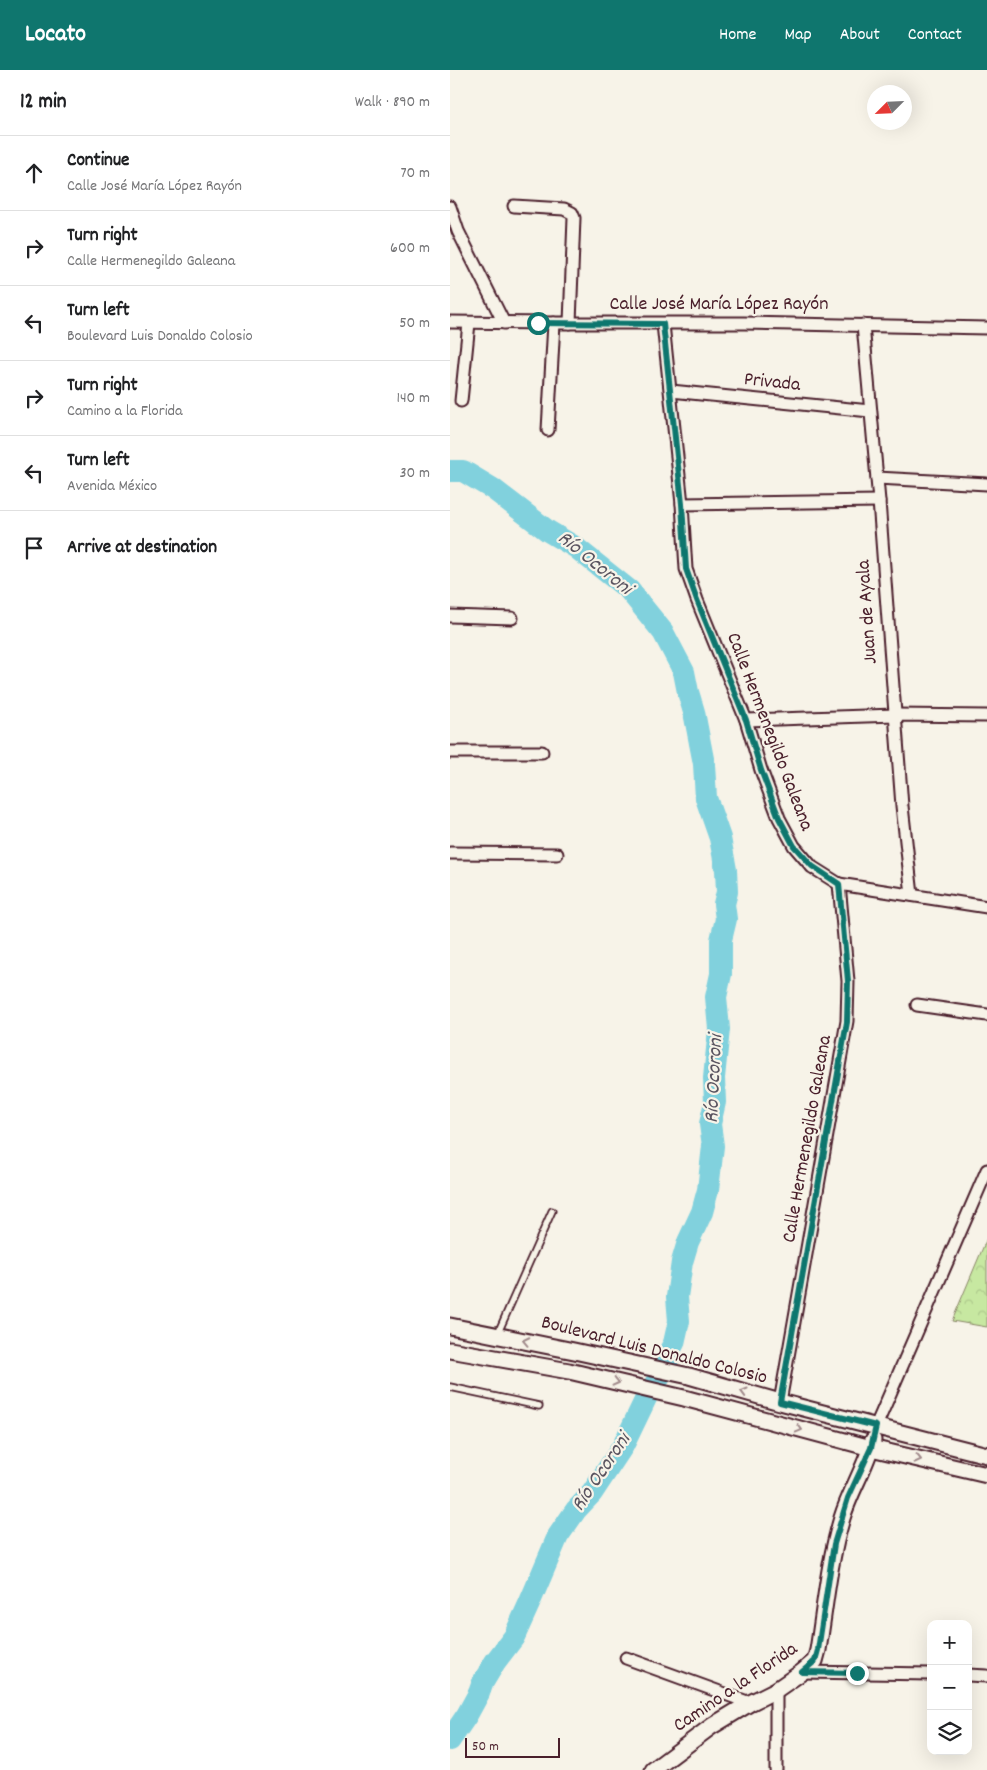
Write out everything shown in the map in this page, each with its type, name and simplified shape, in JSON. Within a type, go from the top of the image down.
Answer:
[{"type":"main road","name":"Boulevard Luis Donaldo Colosio","points":[[450,1326],[497,1334],[689,1376],[780,1402],[987,1455]]},
{"type":"main road","name":"Boulevard Luis Donaldo Colosio","points":[[450,1350],[569,1371],[684,1398],[871,1448],[987,1475]]},
{"type":"main road","name":"Camino a la Florida","points":[[653,1770],[712,1726],[776,1690],[815,1661],[834,1544],[848,1498],[871,1448],[876,1426]]},
{"type":"street","points":[[514,206],[564,209],[572,213],[574,218],[570,323]]},
{"type":"street","points":[[450,207],[454,233],[504,323]]},
{"type":"street","name":"Calle José María López Rayón","points":[[450,322],[744,323],[987,328]]},
{"type":"street","points":[[461,401],[469,323]]},
{"type":"street","points":[[548,430],[554,323]]},
{"type":"street","name":"Calle Hermenegildo Galeana","points":[[663,324],[682,504],[686,569],[746,720],[761,770],[776,810],[794,846],[812,866],[839,884],[848,981],[847,1022],[780,1402]]},
{"type":"street","name":"Juan de Ayala","points":[[863,325],[879,501],[902,806],[912,895]]},
{"type":"street","name":"Privada","points":[[671,392],[870,411]]},
{"type":"street","points":[[877,478],[987,484]]},
{"type":"street","points":[[682,504],[879,501]]},
{"type":"street","points":[[450,616],[512,618]]},
{"type":"street","points":[[746,720],[895,715],[987,716]]},
{"type":"street","points":[[450,752],[542,752]]},
{"type":"street","points":[[450,853],[558,854]]},
{"type":"street","points":[[839,884],[987,907]]},
{"type":"street","points":[[917,1005],[987,1015]]},
{"type":"street","points":[[876,1426],[987,1170]]},
{"type":"street","points":[[626,1658],[750,1703]]},
{"type":"street","points":[[802,1672],[927,1674]]},
{"type":"street","points":[[972,1675],[987,1676]]},
{"type":"street","points":[[776,1690],[776,1770]]},
{"type":"lane","points":[[497,1334],[552,1211]]},
{"type":"lane","points":[[450,1387],[539,1406]]},
{"type":"green space","points":[[987,1238],[987,1327],[952,1321]]},
{"type":"waterway","name":"Río Ocoroni","points":[[450,471],[463,471],[493,489],[548,531],[575,547],[629,590],[663,632],[684,672],[694,712],[704,764],[706,798],[720,838],[726,870],[727,892],[724,904],[726,919],[721,940],[721,974],[716,997],[719,1029],[714,1078],[715,1102],[710,1124],[713,1146],[708,1190],[702,1212],[688,1242],[682,1262],[677,1297],[679,1321],[666,1368],[648,1394],[623,1446],[592,1493],[576,1510],[558,1536],[514,1637],[495,1662],[467,1715],[450,1740]]},
{"type":"route","points":[[538,323],[663,324],[682,504],[686,569],[746,720],[761,770],[779,818],[794,846],[812,866],[839,884],[848,981],[847,1022],[780,1402],[876,1426],[871,1448],[848,1498],[834,1544],[815,1661],[802,1672],[857,1673]]}]
